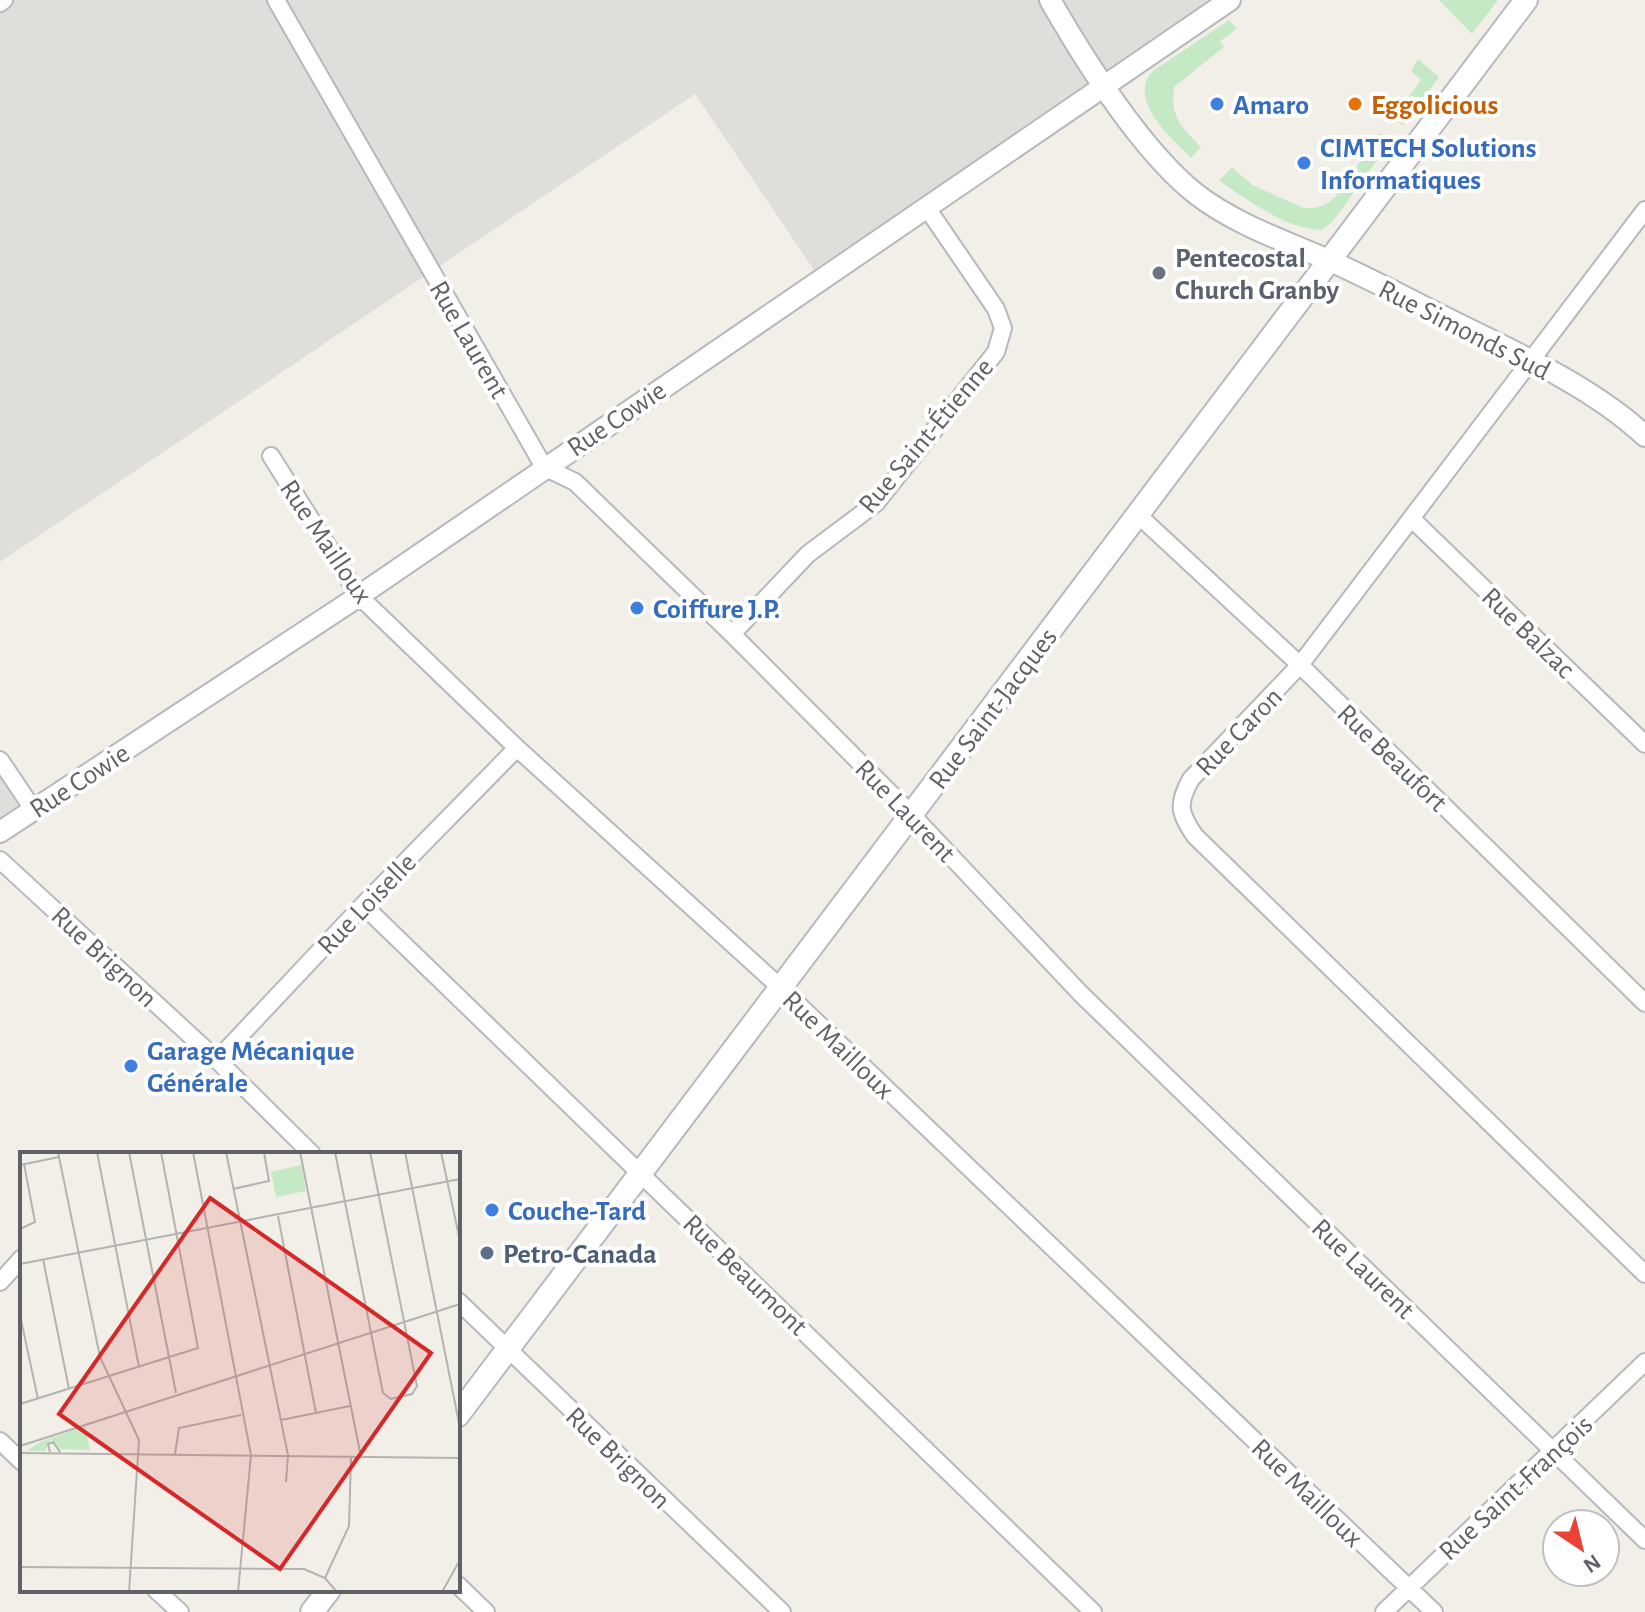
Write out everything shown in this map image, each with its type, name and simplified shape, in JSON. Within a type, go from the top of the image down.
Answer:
[{"type":"main road","name":"Rue Saint-Jacques","points":[[460,1412],[1526,0]]},
{"type":"main road","points":[[312,1612],[327,1592]]},
{"type":"street","name":"Rue Laurent","points":[[276,0],[544,467],[575,482],[732,634],[912,815],[1081,994],[1645,1540]]},
{"type":"street","name":"Rue Simonds Sud","points":[[1050,0],[1155,155],[1196,194],[1248,226],[1329,260],[1531,360],[1608,407],[1645,436]]},
{"type":"street","name":"Rue Cowie","points":[[0,832],[359,596],[1230,0]]},
{"type":"street","name":"Rue Saint-Étienne","points":[[732,634],[808,554],[876,503],[996,352],[1003,328],[996,309],[927,208]]},
{"type":"street","name":"Rue Caron","points":[[1645,210],[1300,665],[1191,779],[1181,796],[1182,818],[1195,836],[1645,1274]]},
{"type":"street","name":"Rue Mailloux","points":[[271,456],[359,596],[517,748],[782,989],[1434,1612]]},
{"type":"street","name":"Rue Beaufort","points":[[1137,514],[1300,665],[1645,1003]]},
{"type":"street","name":"Rue Balzac","points":[[1412,519],[1645,744]]},
{"type":"street","name":"Rue Loiselle","points":[[217,1060],[517,748]]},
{"type":"street","points":[[0,760],[33,809]]},
{"type":"street","name":"Rue Brignon","points":[[0,860],[217,1060],[310,1152]]},
{"type":"street","name":"Rue Beaumont","points":[[363,905],[1093,1612]]},
{"type":"street","points":[[0,1282],[20,1260]]},
{"type":"street","name":"Rue Brignon","points":[[460,1303],[782,1612]]},
{"type":"street","name":"Rue Saint-François","points":[[1384,1612],[1645,1362]]},
{"type":"street","points":[[0,1441],[20,1460]]},
{"type":"street","points":[[460,1587],[486,1612]]},
{"type":"street","points":[[158,1592],[180,1612]]},
{"type":"shaded area","points":[[0,0],[1210,0],[814,270],[695,94],[0,562]]},
{"type":"shaded area","points":[[0,760],[33,809],[0,832]]},
{"type":"green space","points":[[1439,0],[1498,0],[1472,34]]},
{"type":"green space","points":[[1229,20],[1237,29],[1220,41],[1224,47],[1174,87],[1178,121],[1201,147],[1191,158],[1154,118],[1145,94],[1146,82],[1153,71]]},
{"type":"green space","points":[[1418,59],[1439,77],[1403,125],[1393,119],[1421,80],[1411,71]]},
{"type":"green space","points":[[1380,133],[1391,141],[1333,221],[1322,230],[1281,219],[1219,181],[1232,167],[1252,185],[1304,208],[1321,206],[1335,197]]},
{"type":"place","name":"Amaro","points":[[1217,104]]},
{"type":"place","name":"Eggolicious","points":[[1355,104]]},
{"type":"place","name":"CIMTECH Solutions Informatiques","points":[[1304,163]]},
{"type":"place","name":"Pentecostal Church Granby","points":[[1159,273]]},
{"type":"place","name":"Coiffure J.P.","points":[[637,608]]},
{"type":"place","name":"Garage Mécanique Générale","points":[[131,1066]]},
{"type":"place","name":"Couche-Tard","points":[[492,1210]]},
{"type":"place","name":"Petro-Canada","points":[[487,1253]]}]
